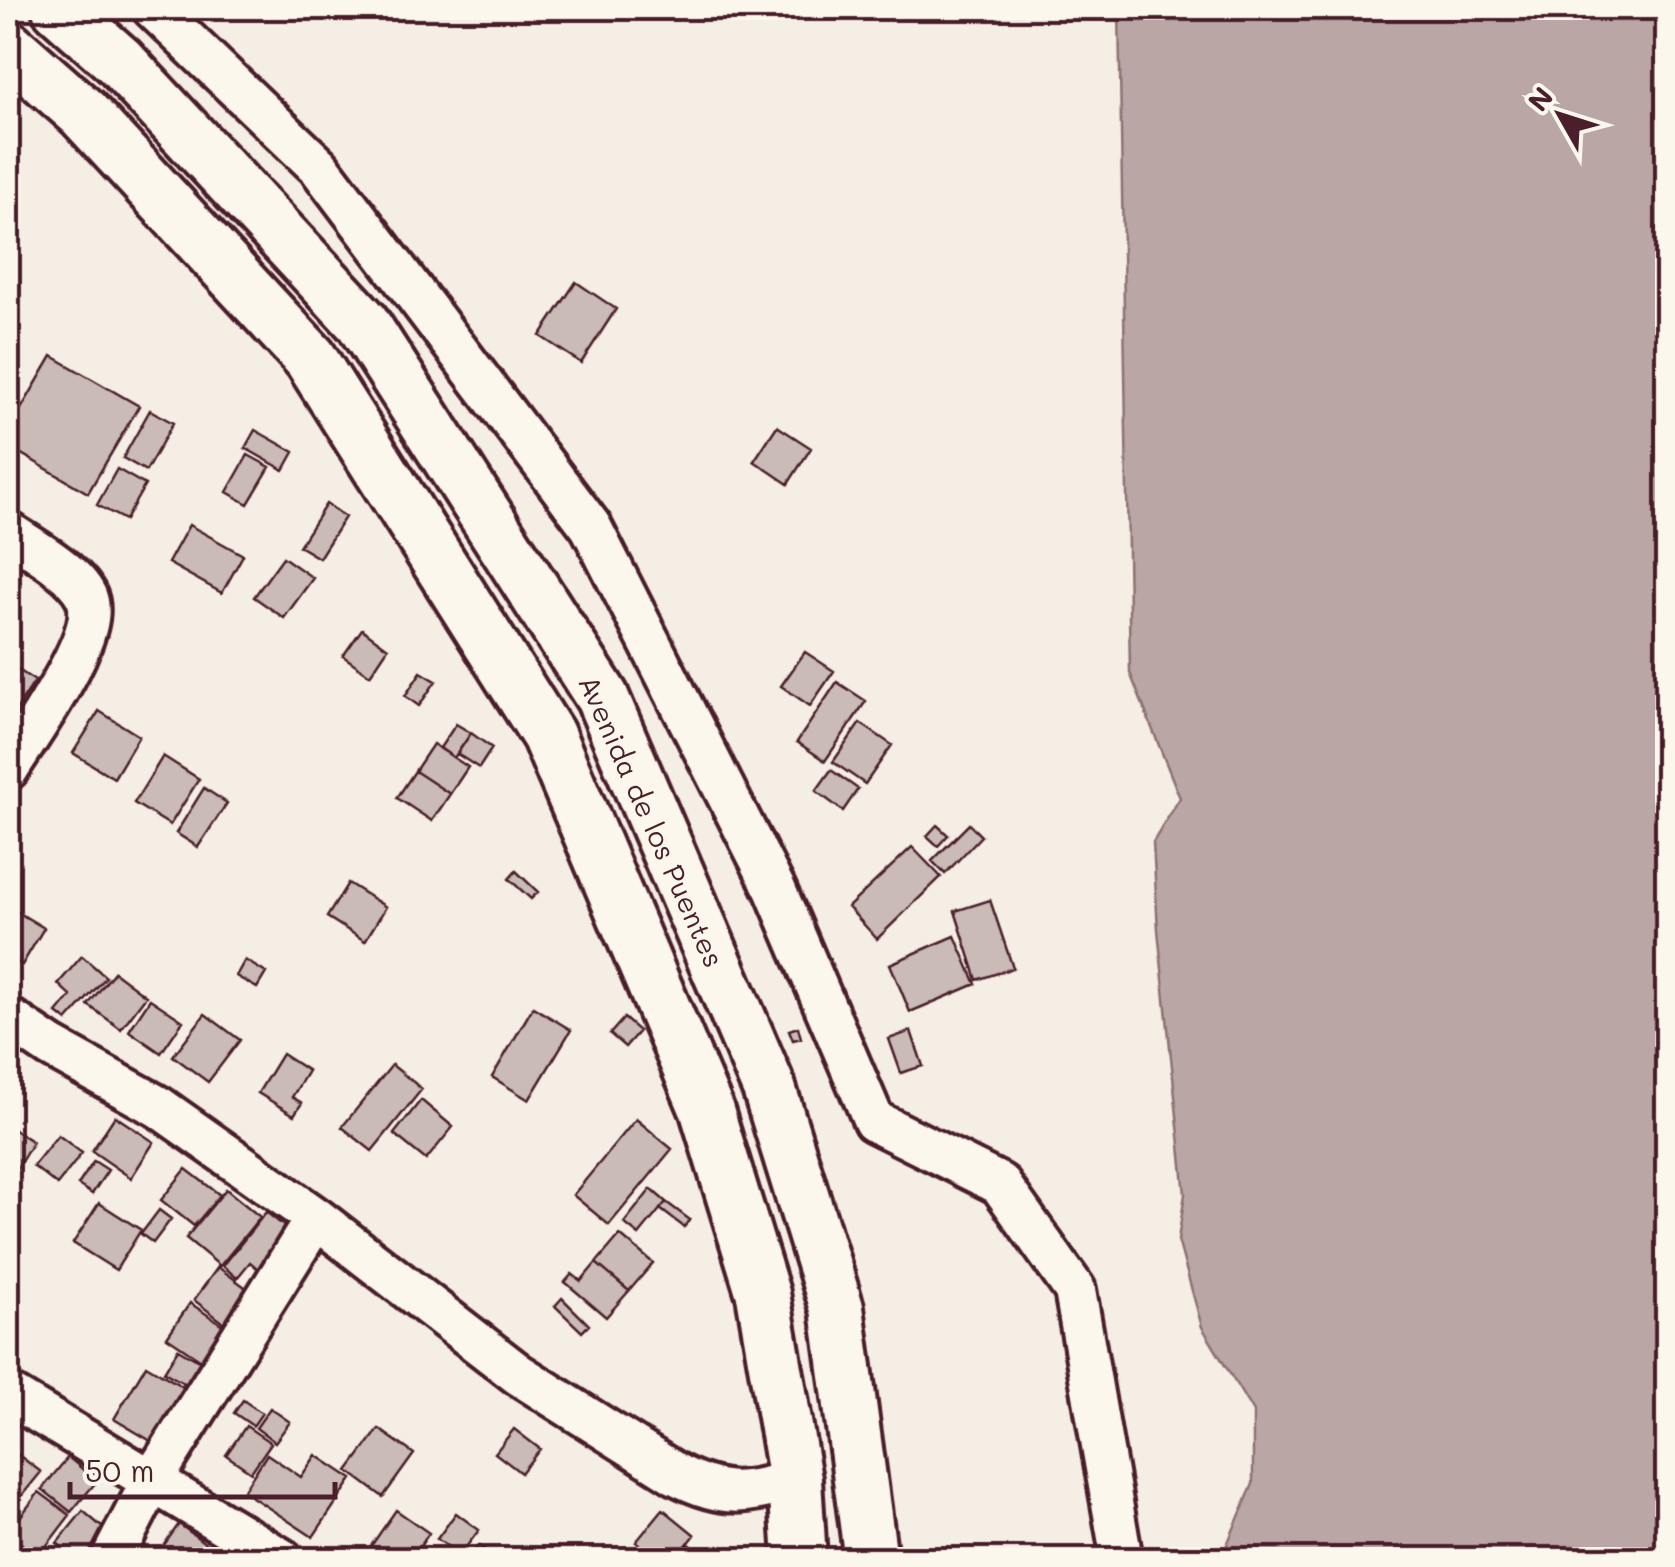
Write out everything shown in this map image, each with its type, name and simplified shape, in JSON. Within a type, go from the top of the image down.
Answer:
[{"type":"main road","name":"Avenida de los Puentes","points":[[59,8],[119,61],[362,322],[602,697],[775,1106],[837,1308],[871,1560]]},
{"type":"main road","points":[[8,47],[83,112],[310,358],[548,734],[706,1108],[763,1294],[795,1480],[800,1560]]},
{"type":"street","points":[[153,8],[318,168],[591,527],[775,889],[874,1121],[1000,1184],[1075,1290],[1122,1560]]},
{"type":"street","points":[[8,769],[51,700],[86,635],[90,618],[88,599],[78,584],[22,541]]},
{"type":"street","points":[[8,1018],[159,1107],[316,1218],[518,1374],[676,1474],[697,1484],[746,1494],[795,1480]]},
{"type":"street","points":[[111,1560],[153,1479],[316,1218]]},
{"type":"street","points":[[8,1394],[284,1560]]},
{"type":"shaded area","points":[[1119,8],[1667,8],[1667,1559],[1223,1559],[1253,1484],[1253,1412],[1202,1327],[1178,1240],[1185,1194],[1153,842],[1180,798],[1130,673]]},
{"type":"building","points":[[576,282],[616,309],[581,363],[540,336]]},
{"type":"building","points":[[52,356],[139,406],[88,493],[8,446],[8,431]]},
{"type":"building","points":[[150,410],[173,423],[146,471],[123,458]]},
{"type":"building","points":[[777,426],[811,448],[788,484],[754,461]]},
{"type":"building","points":[[255,430],[294,452],[284,470],[245,448]]},
{"type":"building","points":[[248,455],[270,467],[248,504],[227,492]]},
{"type":"building","points":[[117,469],[145,485],[125,520],[97,505]]},
{"type":"building","points":[[326,504],[345,517],[319,558],[299,546]]},
{"type":"building","points":[[189,525],[243,555],[222,593],[168,563]]},
{"type":"building","points":[[283,557],[313,578],[284,618],[254,597]]},
{"type":"building","points":[[362,629],[388,648],[370,675],[343,656]]},
{"type":"building","points":[[805,652],[834,671],[810,706],[781,686]]},
{"type":"building","points":[[8,663],[35,681],[12,716],[8,713]]},
{"type":"building","points":[[421,672],[436,681],[419,706],[405,696]]},
{"type":"building","points":[[837,682],[866,701],[825,761],[797,742]]},
{"type":"building","points":[[99,711],[139,736],[114,778],[73,753]]},
{"type":"building","points":[[860,723],[892,745],[865,784],[833,762]]},
{"type":"building","points":[[456,724],[471,733],[454,758],[440,748]]},
{"type":"building","points":[[471,733],[492,748],[479,768],[457,754]]},
{"type":"building","points":[[433,744],[468,767],[450,794],[415,771]]},
{"type":"building","points":[[163,756],[199,779],[170,825],[134,803]]},
{"type":"building","points":[[831,770],[858,789],[843,811],[816,791]]},
{"type":"building","points":[[415,771],[450,794],[432,821],[397,798]]},
{"type":"building","points":[[204,788],[227,803],[198,847],[176,833]]},
{"type":"building","points":[[969,824],[981,836],[945,874],[932,861]]},
{"type":"building","points":[[937,825],[948,835],[938,846],[927,836]]},
{"type":"building","points":[[912,847],[941,877],[877,939],[848,907]]},
{"type":"building","points":[[516,871],[538,892],[531,899],[509,879]]},
{"type":"building","points":[[348,883],[386,907],[365,941],[327,917]]},
{"type":"building","points":[[990,900],[1013,968],[977,980],[955,911]]},
{"type":"building","points":[[14,910],[44,928],[22,965],[8,956],[8,920]]},
{"type":"building","points":[[955,936],[976,984],[910,1012],[890,964]]},
{"type":"building","points":[[82,956],[106,977],[67,1021],[57,1013],[71,996],[58,984]]},
{"type":"building","points":[[245,960],[266,973],[257,988],[236,976]]},
{"type":"building","points":[[114,972],[146,996],[121,1029],[88,1005]]},
{"type":"building","points":[[150,999],[183,1021],[161,1053],[129,1031]]},
{"type":"building","points":[[533,1007],[571,1030],[529,1100],[492,1077]]},
{"type":"building","points":[[205,1014],[240,1040],[208,1082],[173,1056]]},
{"type":"building","points":[[624,1018],[639,1031],[625,1047],[610,1034]]},
{"type":"building","points":[[798,1027],[801,1038],[793,1040],[789,1030]]},
{"type":"building","points":[[911,1031],[923,1066],[901,1073],[889,1039]]},
{"type":"building","points":[[282,1054],[308,1071],[292,1097],[302,1103],[294,1115],[258,1093]]},
{"type":"building","points":[[392,1065],[422,1089],[372,1151],[342,1127]]},
{"type":"building","points":[[421,1100],[453,1127],[426,1160],[394,1134]]},
{"type":"building","points":[[115,1116],[154,1142],[131,1178],[92,1151]]},
{"type":"building","points":[[636,1119],[672,1149],[609,1225],[573,1195]]},
{"type":"building","points":[[8,1126],[33,1142],[8,1183]]},
{"type":"building","points":[[58,1135],[82,1153],[57,1185],[33,1166]]},
{"type":"building","points":[[94,1161],[108,1170],[92,1194],[78,1185]]},
{"type":"building","points":[[186,1169],[220,1195],[194,1226],[161,1200]]},
{"type":"building","points":[[226,1189],[260,1217],[220,1266],[186,1238]]},
{"type":"building","points":[[651,1189],[666,1202],[639,1235],[624,1223]]},
{"type":"building","points":[[666,1202],[690,1220],[684,1227],[660,1209]]},
{"type":"building","points":[[99,1203],[141,1230],[116,1270],[73,1243]]},
{"type":"building","points":[[159,1210],[171,1219],[153,1243],[141,1234]]},
{"type":"building","points":[[266,1212],[294,1234],[263,1273],[250,1262],[237,1278],[223,1266]]},
{"type":"building","points":[[620,1235],[653,1263],[629,1291],[596,1263]]},
{"type":"building","points":[[596,1263],[629,1291],[606,1317],[565,1282],[572,1274],[581,1281]]},
{"type":"building","points":[[218,1267],[249,1290],[224,1323],[194,1300]]},
{"type":"building","points":[[562,1298],[589,1325],[582,1332],[555,1306]]},
{"type":"building","points":[[190,1303],[227,1328],[204,1362],[167,1337]]},
{"type":"building","points":[[178,1349],[204,1364],[191,1387],[164,1372]]},
{"type":"building","points":[[146,1365],[188,1390],[156,1444],[114,1419]]},
{"type":"building","points":[[243,1400],[262,1413],[253,1426],[234,1413]]},
{"type":"building","points":[[270,1408],[290,1422],[275,1442],[256,1428]]},
{"type":"building","points":[[246,1426],[271,1443],[251,1472],[226,1455]]},
{"type":"building","points":[[379,1429],[414,1454],[383,1497],[348,1471]]},
{"type":"building","points":[[514,1429],[540,1449],[521,1473],[495,1453]]},
{"type":"building","points":[[17,1454],[41,1472],[11,1509],[8,1466]]},
{"type":"building","points":[[267,1454],[301,1477],[316,1455],[352,1479],[313,1537],[243,1491]]},
{"type":"building","points":[[68,1457],[97,1481],[71,1512],[42,1489]]},
{"type":"building","points":[[39,1492],[70,1515],[38,1557],[8,1533]]},
{"type":"building","points":[[663,1509],[695,1535],[675,1560],[657,1560],[636,1542]]},
{"type":"building","points":[[396,1510],[429,1533],[411,1560],[390,1560],[371,1546]]},
{"type":"building","points":[[83,1511],[109,1533],[87,1560],[78,1560],[57,1543]]},
{"type":"building","points":[[456,1513],[479,1530],[460,1555],[437,1539]]},
{"type":"building","points":[[179,1524],[216,1551],[210,1560],[153,1560]]},
{"type":"building","points":[[688,1543],[709,1560],[675,1560]]},
{"type":"building","points":[[478,1545],[499,1560],[468,1560]]},
{"type":"building","points":[[427,1548],[445,1560],[420,1560]]}]
